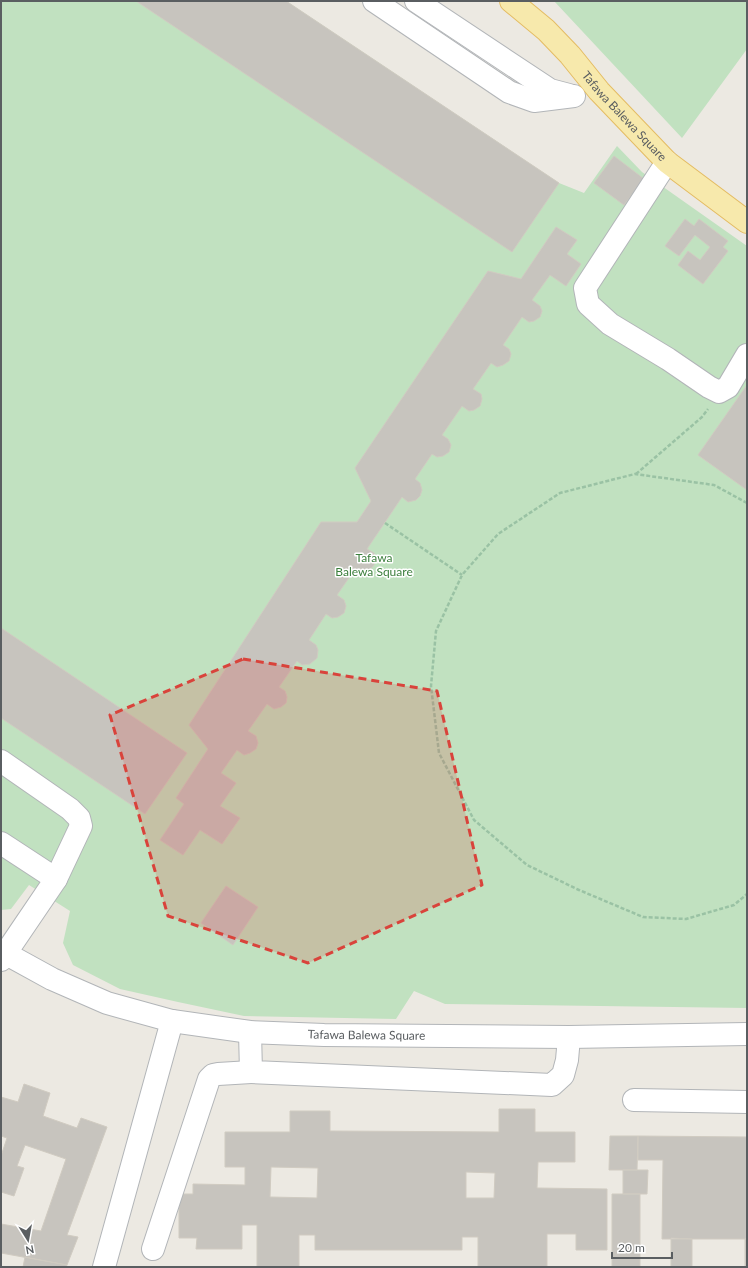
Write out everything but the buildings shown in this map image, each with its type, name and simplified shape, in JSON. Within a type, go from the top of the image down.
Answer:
[{"type":"main road","name":"Tafawa Balewa Square","points":[[511,1],[546,30],[570,55],[599,92],[667,162],[747,222]]},
{"type":"street","points":[[374,1],[509,92],[534,101],[599,92]]},
{"type":"street","points":[[416,1],[550,90],[574,96]]},
{"type":"street","points":[[667,162],[585,288],[588,304],[610,324],[668,359],[708,387],[719,392],[728,387],[747,355]]},
{"type":"street","points":[[1,761],[70,809],[79,818],[82,826],[56,879],[42,902],[2,954]]},
{"type":"street","points":[[1,843],[56,879]]},
{"type":"street","name":"Tafawa Balewa Square","points":[[2,954],[52,979],[108,1004],[172,1021],[250,1032],[324,1035],[569,1037],[747,1034]]},
{"type":"street","points":[[104,1267],[172,1021]]},
{"type":"street","points":[[250,1032],[251,1072]]},
{"type":"street","points":[[153,1249],[209,1079],[213,1075],[251,1072],[552,1085],[564,1075],[569,1037]]},
{"type":"street","points":[[634,1100],[747,1102]]},
{"type":"path","points":[[635,474],[702,417],[719,392]]},
{"type":"path","points":[[747,503],[714,485],[635,474],[560,493],[498,534],[462,575],[436,631],[431,686],[439,753],[474,820],[527,865],[579,890],[643,917],[686,919],[734,905],[747,894]]},
{"type":"path","points":[[385,523],[462,575]]},
{"type":"highlighted area","points":[[243,659],[437,691],[482,885],[308,963],[168,916],[110,715]]},
{"type":"green space","name":"Tafawa Balewa Square","points":[[1,1],[286,1],[559,183],[584,193],[617,146],[642,172],[747,246],[747,1008],[445,1004],[414,991],[396,1019],[244,1016],[120,989],[73,965],[63,943],[70,911],[29,885],[11,909],[1,910]]},
{"type":"green space","points":[[554,1],[747,1],[747,49],[682,138]]}]
